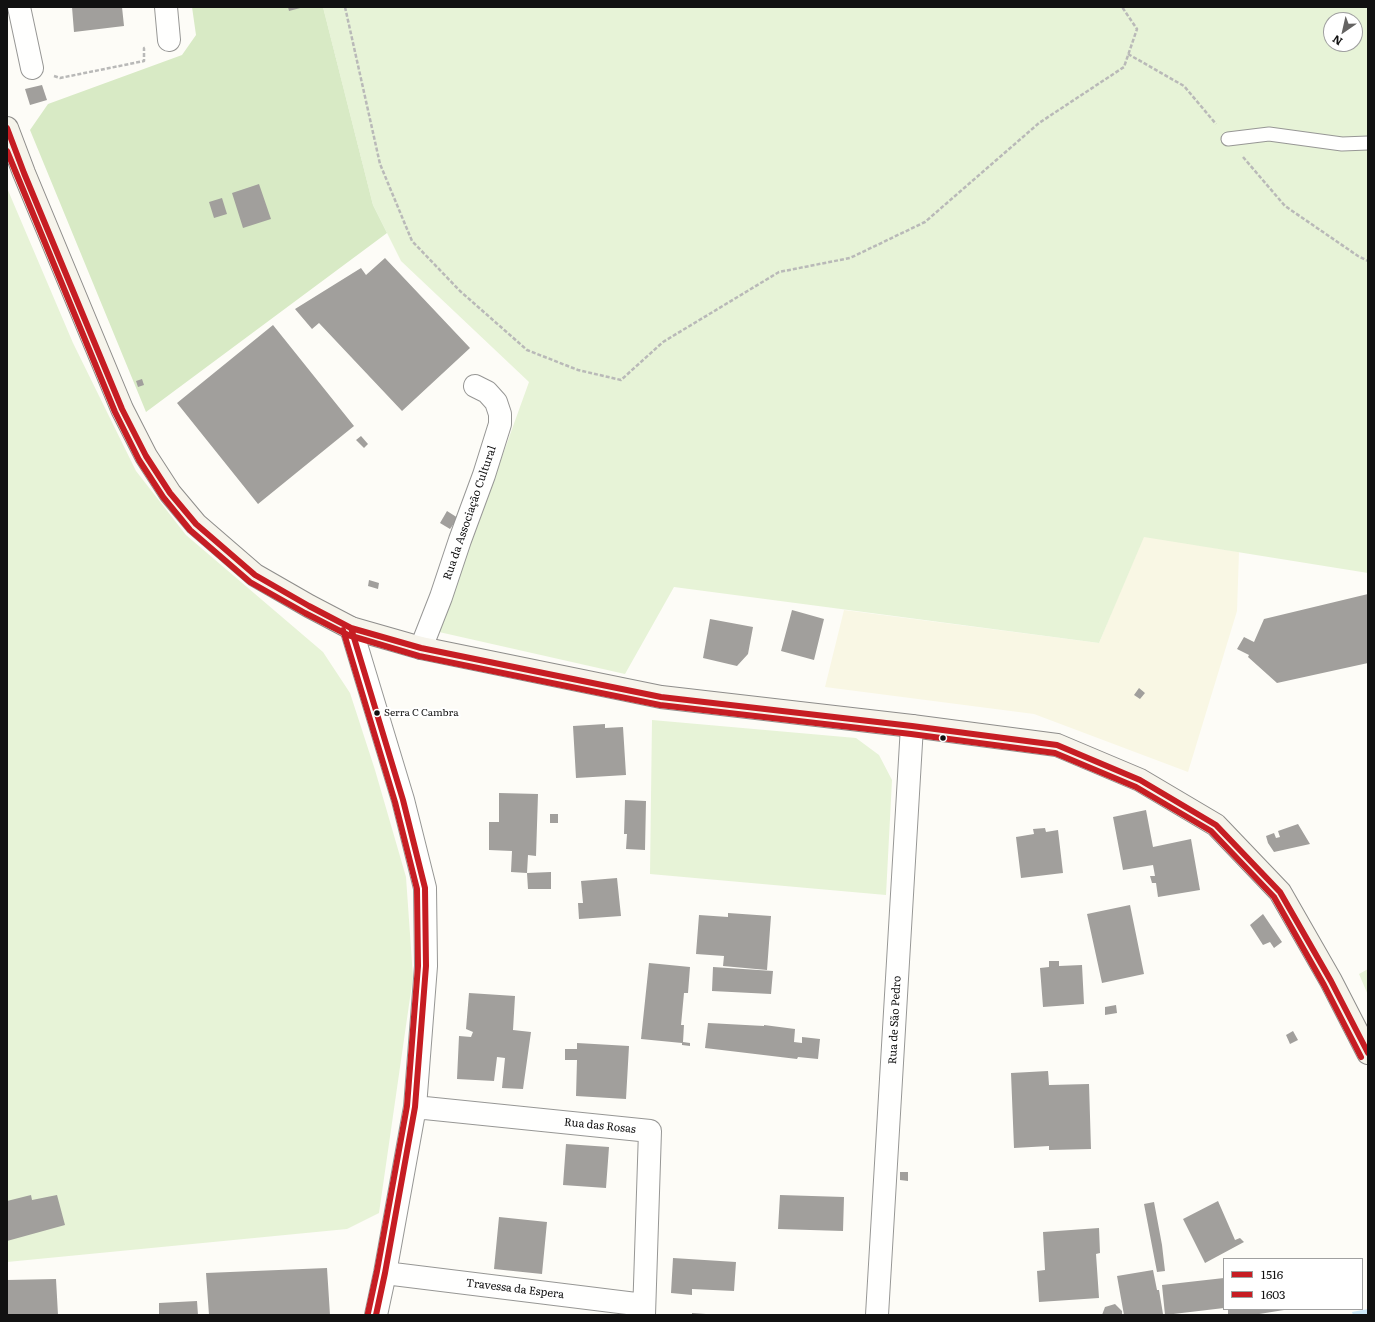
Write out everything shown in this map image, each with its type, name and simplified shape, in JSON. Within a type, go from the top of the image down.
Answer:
[{"type":"street","points":[[19,7],[32,68]]},
{"type":"street","points":[[166,7],[169,40]]},
{"type":"street","points":[[7,128],[24,173],[122,409],[146,456],[170,494],[196,524],[255,575],[351,628],[421,648],[661,697],[912,726],[1057,745],[1140,780],[1216,825],[1280,892],[1368,1053]]},
{"type":"street","name":"Rua da Associação Cultural","points":[[421,648],[441,597],[484,475],[500,424],[500,414],[496,402],[486,392],[475,386]]},
{"type":"street","points":[[351,628],[403,800],[425,888],[426,966],[415,1107],[376,1315]]},
{"type":"street","name":"Rua de São Pedro","points":[[877,1315],[912,726]]},
{"type":"street","name":"Rua das Rosas","points":[[415,1107],[650,1131],[644,1310]]},
{"type":"street","name":"Travessa da Espera","points":[[385,1273],[644,1310]]},
{"type":"lane","points":[[1228,139],[1269,134],[1342,144],[1368,143]]},
{"type":"path","points":[[345,7],[380,164],[412,240],[460,291],[527,350],[578,370],[621,380],[663,342],[779,272],[850,258],[925,222],[1039,123],[1124,67],[1137,29],[1122,7]]},
{"type":"path","points":[[32,68],[60,78],[144,61],[144,48],[169,40]]},
{"type":"shaded area","points":[[1143,536],[1239,552],[1237,611],[1188,772],[1034,714],[825,687],[844,610],[1099,643]]},
{"type":"green space","points":[[192,7],[323,7],[373,205],[387,233],[146,412],[30,130],[48,104],[182,55],[196,35]]},
{"type":"green space","points":[[323,7],[1368,7],[1368,573],[1144,537],[1099,643],[674,587],[625,674],[439,632],[437,619],[481,515],[529,382],[401,261],[373,205]]},
{"type":"green space","points":[[7,188],[73,343],[136,471],[186,535],[323,652],[350,693],[375,770],[406,877],[413,977],[379,1213],[347,1229],[7,1262]]},
{"type":"green space","points":[[652,720],[856,738],[879,755],[892,780],[886,895],[650,874]]},
{"type":"green space","points":[[1368,969],[1368,995],[1359,974]]},
{"type":"water","points":[[1368,1309],[1368,1315],[1353,1315],[1352,1312]]},
{"type":"building","points":[[72,7],[122,7],[124,26],[74,32]]},
{"type":"building","points":[[288,7],[304,7],[289,11]]},
{"type":"building","points":[[42,85],[47,100],[30,105],[25,89]]},
{"type":"building","points":[[259,184],[271,219],[243,228],[232,193]]},
{"type":"building","points":[[222,198],[227,214],[214,218],[209,202]]},
{"type":"building","points":[[385,258],[470,348],[402,411],[319,323],[312,329],[295,309],[361,268],[366,275]]},
{"type":"building","points":[[273,325],[354,426],[258,504],[177,403]]},
{"type":"building","points":[[142,379],[144,385],[138,387],[136,381]]},
{"type":"building","points":[[361,436],[368,444],[364,448],[356,440]]},
{"type":"building","points":[[447,511],[458,518],[450,529],[440,523]]},
{"type":"building","points":[[369,580],[379,583],[378,589],[368,586]]},
{"type":"building","points":[[1368,594],[1368,663],[1277,683],[1248,657],[1249,655],[1237,649],[1244,637],[1254,642],[1264,619]]},
{"type":"building","points":[[792,610],[824,619],[814,660],[781,651]]},
{"type":"building","points":[[710,619],[753,627],[748,654],[737,666],[703,658]]},
{"type":"building","points":[[1139,688],[1145,693],[1140,699],[1134,695]]},
{"type":"building","points":[[605,724],[605,728],[623,727],[626,775],[576,778],[573,726]]},
{"type":"building","points":[[499,793],[538,794],[536,856],[528,855],[527,873],[511,872],[512,851],[489,850],[489,822],[499,822]]},
{"type":"building","points":[[625,800],[646,801],[645,850],[626,849],[627,834],[624,834]]},
{"type":"building","points":[[1146,810],[1153,847],[1191,839],[1200,890],[1158,897],[1156,883],[1152,883],[1150,876],[1155,876],[1153,865],[1123,870],[1113,817]]},
{"type":"building","points":[[550,814],[558,814],[558,823],[550,823]]},
{"type":"building","points":[[1298,824],[1310,844],[1274,852],[1268,843],[1266,836],[1274,833],[1276,838],[1280,837],[1278,831]]},
{"type":"building","points":[[1045,828],[1046,832],[1058,830],[1063,873],[1021,878],[1016,837],[1034,834],[1033,829]]},
{"type":"building","points":[[551,872],[551,889],[528,889],[527,873]]},
{"type":"building","points":[[617,878],[621,916],[579,919],[578,903],[583,903],[581,881]]},
{"type":"building","points":[[1130,905],[1144,974],[1102,983],[1087,914]]},
{"type":"building","points":[[728,913],[771,916],[767,970],[723,966],[724,956],[696,954],[699,915],[728,917]]},
{"type":"building","points":[[1263,914],[1282,942],[1274,948],[1270,942],[1263,945],[1250,925]]},
{"type":"building","points":[[1049,961],[1059,961],[1059,966],[1082,965],[1084,1004],[1043,1007],[1040,968],[1049,967]]},
{"type":"building","points":[[649,963],[690,967],[688,993],[684,993],[681,1025],[684,1025],[683,1042],[690,1043],[690,1046],[682,1045],[682,1043],[641,1039]]},
{"type":"building","points":[[713,967],[773,971],[771,994],[712,991]]},
{"type":"building","points":[[469,993],[515,996],[513,1030],[531,1032],[523,1089],[502,1088],[505,1058],[497,1057],[494,1081],[457,1079],[459,1036],[471,1037],[473,1032],[466,1029]]},
{"type":"building","points":[[1116,1005],[1117,1013],[1105,1015],[1105,1007]]},
{"type":"building","points":[[708,1023],[764,1025],[795,1029],[794,1042],[802,1043],[802,1037],[820,1039],[818,1059],[798,1057],[797,1059],[705,1048]]},
{"type":"building","points":[[1293,1031],[1298,1040],[1290,1044],[1286,1035]]},
{"type":"building","points":[[577,1043],[629,1046],[626,1099],[576,1096],[577,1060],[565,1060],[565,1049],[577,1049]]},
{"type":"building","points":[[1048,1071],[1049,1085],[1089,1084],[1091,1149],[1049,1150],[1049,1146],[1014,1148],[1011,1073]]},
{"type":"building","points":[[566,1144],[609,1147],[606,1188],[563,1185]]},
{"type":"building","points":[[900,1172],[908,1172],[908,1181],[900,1180]]},
{"type":"building","points":[[31,1195],[32,1200],[57,1195],[65,1225],[7,1241],[7,1201]]},
{"type":"building","points":[[780,1195],[844,1197],[843,1231],[778,1229]]},
{"type":"building","points":[[1218,1201],[1235,1240],[1240,1238],[1244,1242],[1205,1263],[1183,1219]]},
{"type":"building","points":[[1154,1202],[1165,1271],[1157,1272],[1144,1204]]},
{"type":"building","points":[[499,1217],[547,1222],[542,1274],[494,1269]]},
{"type":"building","points":[[1099,1228],[1100,1253],[1096,1254],[1099,1298],[1039,1302],[1037,1271],[1045,1270],[1043,1232]]},
{"type":"building","points":[[673,1258],[736,1262],[734,1291],[692,1289],[692,1295],[671,1293]]},
{"type":"building","points":[[327,1268],[330,1315],[209,1315],[206,1273]]},
{"type":"building","points":[[1153,1270],[1157,1290],[1159,1290],[1163,1314],[1124,1315],[1117,1276]]},
{"type":"building","points":[[1223,1278],[1223,1308],[1165,1315],[1162,1285]]},
{"type":"building","points":[[56,1279],[58,1315],[7,1315],[7,1280]]},
{"type":"building","points":[[197,1301],[198,1315],[159,1315],[159,1303]]},
{"type":"building","points":[[1115,1304],[1122,1311],[1122,1315],[1102,1315],[1105,1307]]},
{"type":"building","points":[[1228,1310],[1284,1310],[1253,1315],[1228,1315]]},
{"type":"building","points":[[692,1313],[706,1314],[706,1315],[692,1315]]},
{"type":"transit line","name":"1516","points":[[7,128],[24,173],[122,409],[146,456],[170,493],[196,524],[255,575],[351,628],[421,648],[661,697],[912,726],[1057,745],[1140,780],[1216,825],[1280,892],[1331,981],[1368,1053]]},
{"type":"transit line","name":"1603","points":[[7,151],[115,412],[139,460],[163,497],[190,530],[250,582],[348,635],[419,656],[660,705],[911,734],[1055,753],[1136,787],[1211,831],[1274,897],[1324,985],[1361,1057]]},
{"type":"transit line","name":"1516","points":[[351,628],[403,800],[425,888],[426,966],[415,1107],[376,1315]]},
{"type":"transit line","name":"1603","points":[[343,630],[395,802],[417,889],[418,966],[407,1106],[368,1313]]},
{"type":"place","name":"Serra C Cambra","points":[[377,713]]}]
